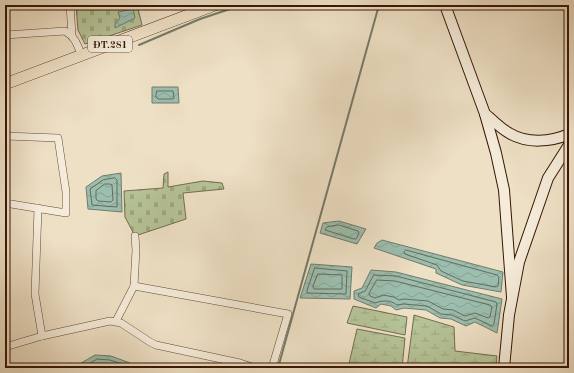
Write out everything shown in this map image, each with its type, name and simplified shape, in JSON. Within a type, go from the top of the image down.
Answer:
[{"type":"main road","name":"ĐT.281","points":[[5,84],[39,72],[81,54],[215,5]]},
{"type":"main road","points":[[445,5],[485,114],[496,153],[504,190],[512,297]]},
{"type":"main road","points":[[485,114],[509,134],[523,139],[537,141],[550,140],[569,134]]},
{"type":"main road","points":[[504,368],[508,315],[518,262],[536,208],[548,178],[569,145]]},
{"type":"street","points":[[70,5],[72,36]]},
{"type":"street","points":[[5,36],[65,31],[72,36],[81,54]]},
{"type":"street","points":[[5,136],[58,138],[66,192],[66,213],[5,203]]},
{"type":"street","points":[[38,208],[35,294],[42,336]]},
{"type":"street","points":[[116,321],[134,286],[136,250],[135,236]]},
{"type":"street","points":[[134,286],[288,314],[272,368]]},
{"type":"street","points":[[5,347],[42,336],[116,321],[156,345],[240,363],[255,368]]},
{"type":"green space","points":[[76,5],[137,5],[142,25],[85,44],[78,30]]},
{"type":"green space","points":[[168,172],[168,187],[203,181],[222,183],[224,189],[183,193],[186,219],[135,236],[125,217],[124,191],[163,188],[164,174]]},
{"type":"green space","points":[[353,306],[407,317],[405,335],[347,323]]},
{"type":"green space","points":[[414,315],[454,327],[455,351],[497,356],[496,368],[407,368]]},
{"type":"green space","points":[[357,329],[405,338],[402,368],[348,368]]},
{"type":"water","points":[[133,9],[135,18],[115,28],[115,24],[120,18],[118,12]]},
{"type":"water","points":[[152,87],[178,87],[179,103],[152,103]]},
{"type":"water","points":[[121,173],[122,212],[88,209],[86,187],[102,176]]},
{"type":"water","points":[[339,221],[366,229],[357,244],[320,233],[323,223]]},
{"type":"water","points":[[382,240],[503,272],[501,292],[462,285],[436,273],[436,269],[374,248],[377,243]]},
{"type":"water","points":[[311,264],[352,267],[350,299],[300,298]]},
{"type":"water","points":[[371,270],[396,272],[502,299],[497,333],[475,322],[466,326],[451,319],[440,318],[426,310],[404,308],[396,310],[391,306],[381,304],[376,308],[354,299],[354,291],[362,288]]},
{"type":"water","points":[[95,355],[111,356],[130,363],[131,368],[58,368],[71,363],[76,366]]},
{"type":"waterway","points":[[139,45],[200,19],[242,5]]},
{"type":"waterway","points":[[278,368],[379,5]]}]
